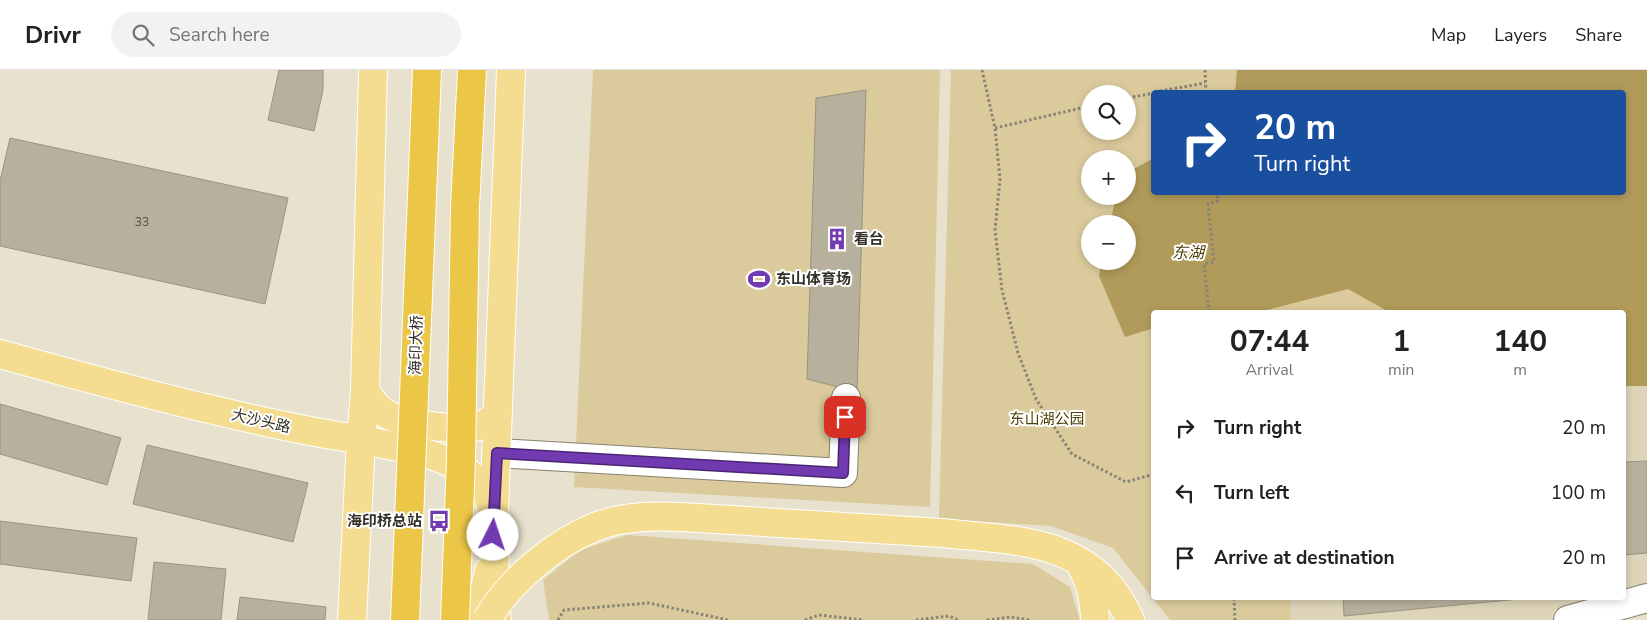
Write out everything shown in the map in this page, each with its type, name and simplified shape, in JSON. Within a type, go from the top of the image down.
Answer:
[{"type":"highway","name":"海印大桥","points":[[405,620],[427,70]]},
{"type":"highway","points":[[456,620],[465,206],[472,70]]},
{"type":"main road","points":[[352,620],[365,391],[373,70]]},
{"type":"main road","points":[[469,620],[485,588],[490,566],[494,520],[511,70]]},
{"type":"main road","name":"大沙头路","points":[[0,354],[117,387],[292,428],[361,439],[432,456],[466,472],[481,484],[490,501],[494,520]]},
{"type":"main road","points":[[365,391],[382,411],[398,420],[425,425],[465,428],[481,426],[498,415]]},
{"type":"main road","points":[[487,620],[517,581],[548,554],[564,543],[596,526],[656,516],[942,533],[1032,543],[1077,558],[1100,575],[1123,603],[1130,620]]},
{"type":"main road","points":[[494,520],[497,620]]},
{"type":"main road","points":[[1077,558],[1086,574],[1094,597],[1095,620]]},
{"type":"lane","points":[[497,453],[843,473],[846,398]]},
{"type":"lane","points":[[450,620],[462,597],[465,576],[466,472]]},
{"type":"lane","points":[[1568,620],[1647,598]]},
{"type":"path","points":[[982,70],[995,128],[1000,179],[995,230],[1002,290],[1018,353],[1036,399],[1072,454],[1126,482],[1151,475]]},
{"type":"path","points":[[1205,70],[1206,90]]},
{"type":"path","points":[[1169,90],[1205,83]]},
{"type":"path","points":[[1136,96],[1151,94]]},
{"type":"path","points":[[995,128],[1081,108]]},
{"type":"path","points":[[1209,310],[1204,264],[1214,262],[1208,204],[1218,201],[1217,195]]},
{"type":"path","points":[[1234,600],[1235,620]]},
{"type":"path","points":[[558,620],[564,610],[649,603],[728,620]]},
{"type":"path","points":[[805,620],[819,615],[864,620]]},
{"type":"path","points":[[916,620],[949,616],[958,620]]},
{"type":"path","points":[[987,620],[1011,617],[1029,620]]},
{"type":"shaded area","points":[[1626,386],[1647,386],[1647,615],[1586,620],[1291,620],[1290,600],[1626,600]]},
{"type":"green space","name":"东山体育场","points":[[593,70],[940,70],[930,507],[574,487]]},
{"type":"green space","name":"东山湖公园","points":[[951,70],[1647,70],[1647,386],[1626,387],[1626,310],[1151,310],[1151,596],[1113,548],[1051,526],[939,519]]},
{"type":"green space","points":[[627,535],[1033,564],[1070,587],[1080,620],[549,620],[543,580],[580,550]]},
{"type":"green space","name":"东山湖公园","points":[[1154,600],[1290,600],[1291,620],[1170,620]]},
{"type":"water","name":"东湖","points":[[1237,70],[1647,70],[1647,386],[1626,386],[1626,310],[1385,310],[1348,289],[1267,310],[1151,310],[1151,329],[1125,337],[1099,276],[1100,270],[1136,270],[1136,215],[1112,215],[1114,205],[1136,205],[1136,168],[1151,160],[1151,195],[1626,195],[1626,90],[1235,90]]},
{"type":"building","points":[[279,70],[323,70],[323,90],[314,131],[268,120]]},
{"type":"building","name":"看台","points":[[866,90],[857,392],[807,379],[816,98]]},
{"type":"building","points":[[10,138],[288,198],[265,304],[0,246],[0,181]]},
{"type":"building","points":[[0,404],[121,438],[107,485],[0,454]]},
{"type":"building","points":[[147,445],[308,483],[293,542],[133,504]]},
{"type":"building","points":[[1647,461],[1647,553],[1626,555],[1626,462]]},
{"type":"building","points":[[0,521],[137,538],[131,581],[0,564]]},
{"type":"building","points":[[154,562],[226,569],[221,620],[148,620]]},
{"type":"building","points":[[240,597],[326,607],[325,620],[237,620]]},
{"type":"building","points":[[1343,600],[1508,600],[1344,616]]},
{"type":"place","name":"看台","points":[[837,239]]},
{"type":"place","name":"东山体育场","points":[[759,279]]},
{"type":"place","name":"海印桥总站","points":[[439,521]]},
{"type":"route","points":[[493,535],[497,453],[843,473],[845,417]]}]
